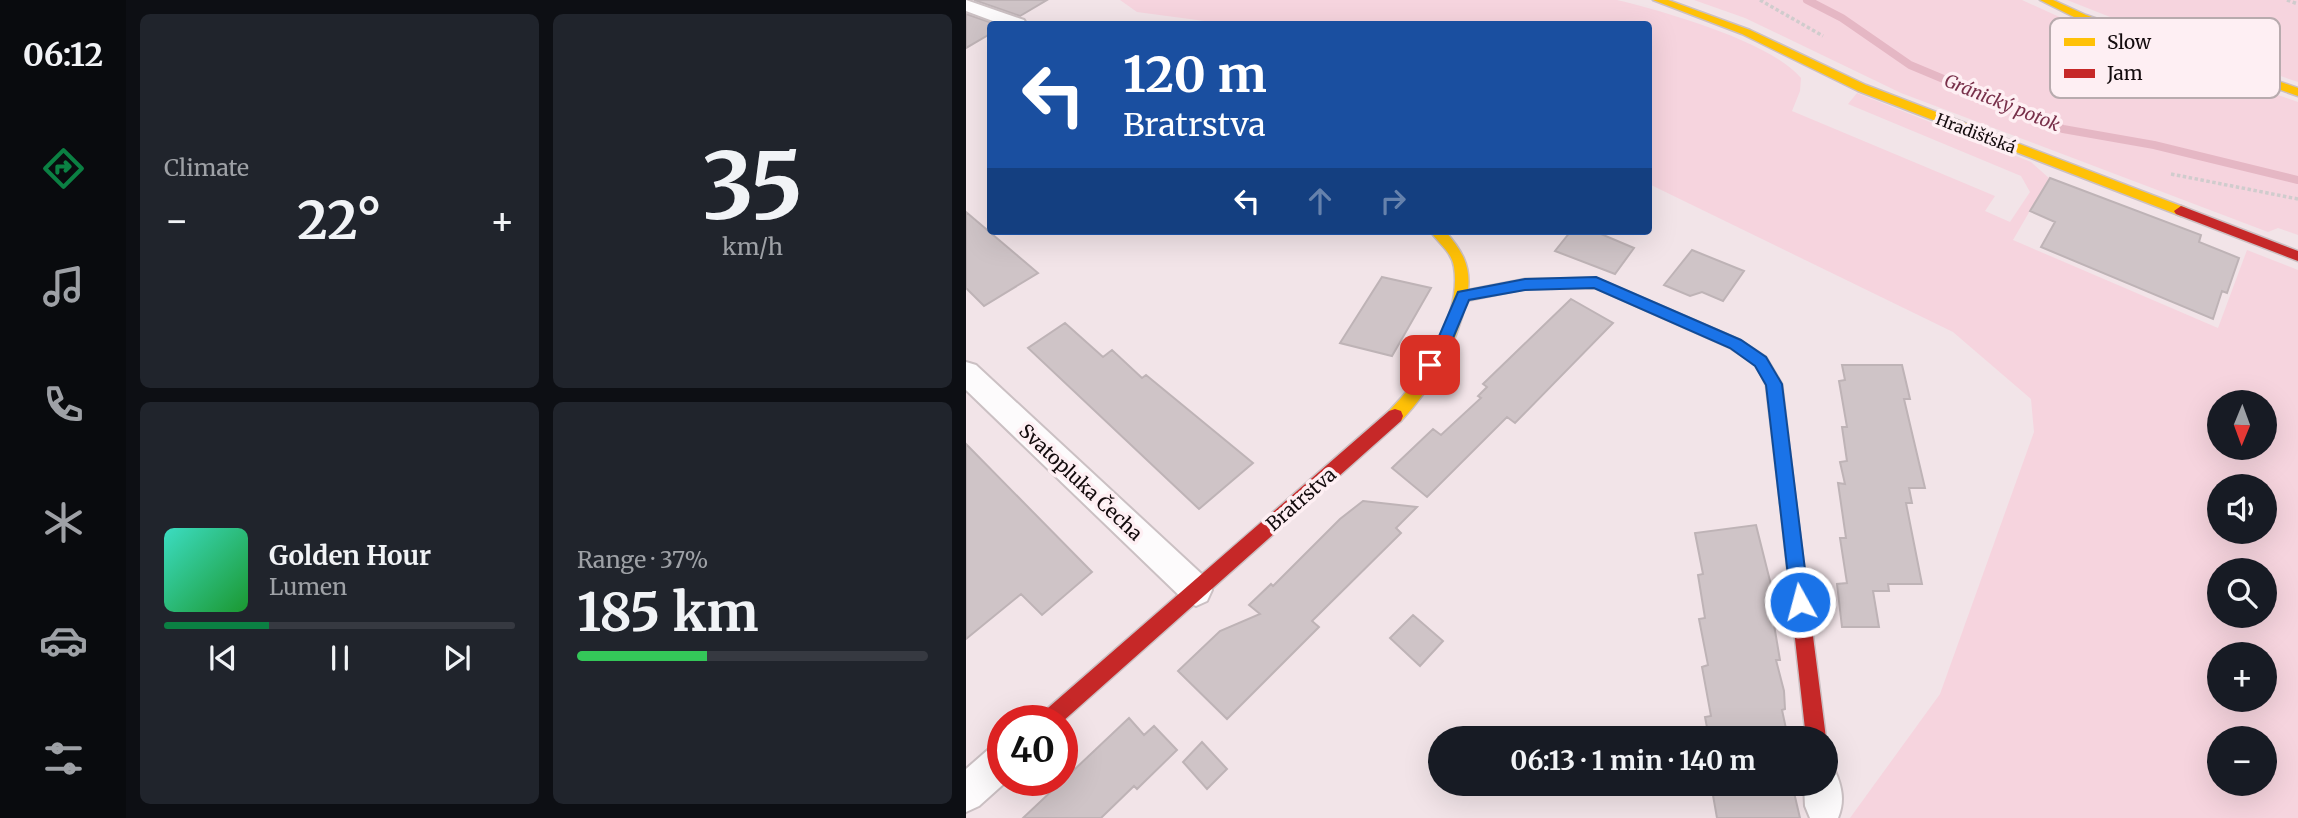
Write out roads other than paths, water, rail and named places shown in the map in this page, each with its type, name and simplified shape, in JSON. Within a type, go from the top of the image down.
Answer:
[{"type":"street","name":"Hradišťská","points":[[1658,0],[1746,32],[1862,88],[2298,256]]},
{"type":"street","points":[[2045,0],[2085,18]]},
{"type":"street","points":[[966,5],[1009,21]]},
{"type":"street","points":[[2280,86],[2298,92]]},
{"type":"street","name":"Bratrstva","points":[[1066,705],[1402,409],[1444,343],[1463,296],[1461,264],[1440,235]]},
{"type":"street","points":[[1463,296],[1525,285],[1596,283],[1735,344],[1760,361],[1774,384],[1815,726]]},
{"type":"street","name":"Svatopluka Čecha","points":[[966,373],[1196,590]]},
{"type":"street","points":[[966,793],[987,775]]},
{"type":"waterway","name":"Gránický potok","points":[[1807,0],[1842,18],[1910,65],[2063,129],[2154,145],[2298,180]]}]
